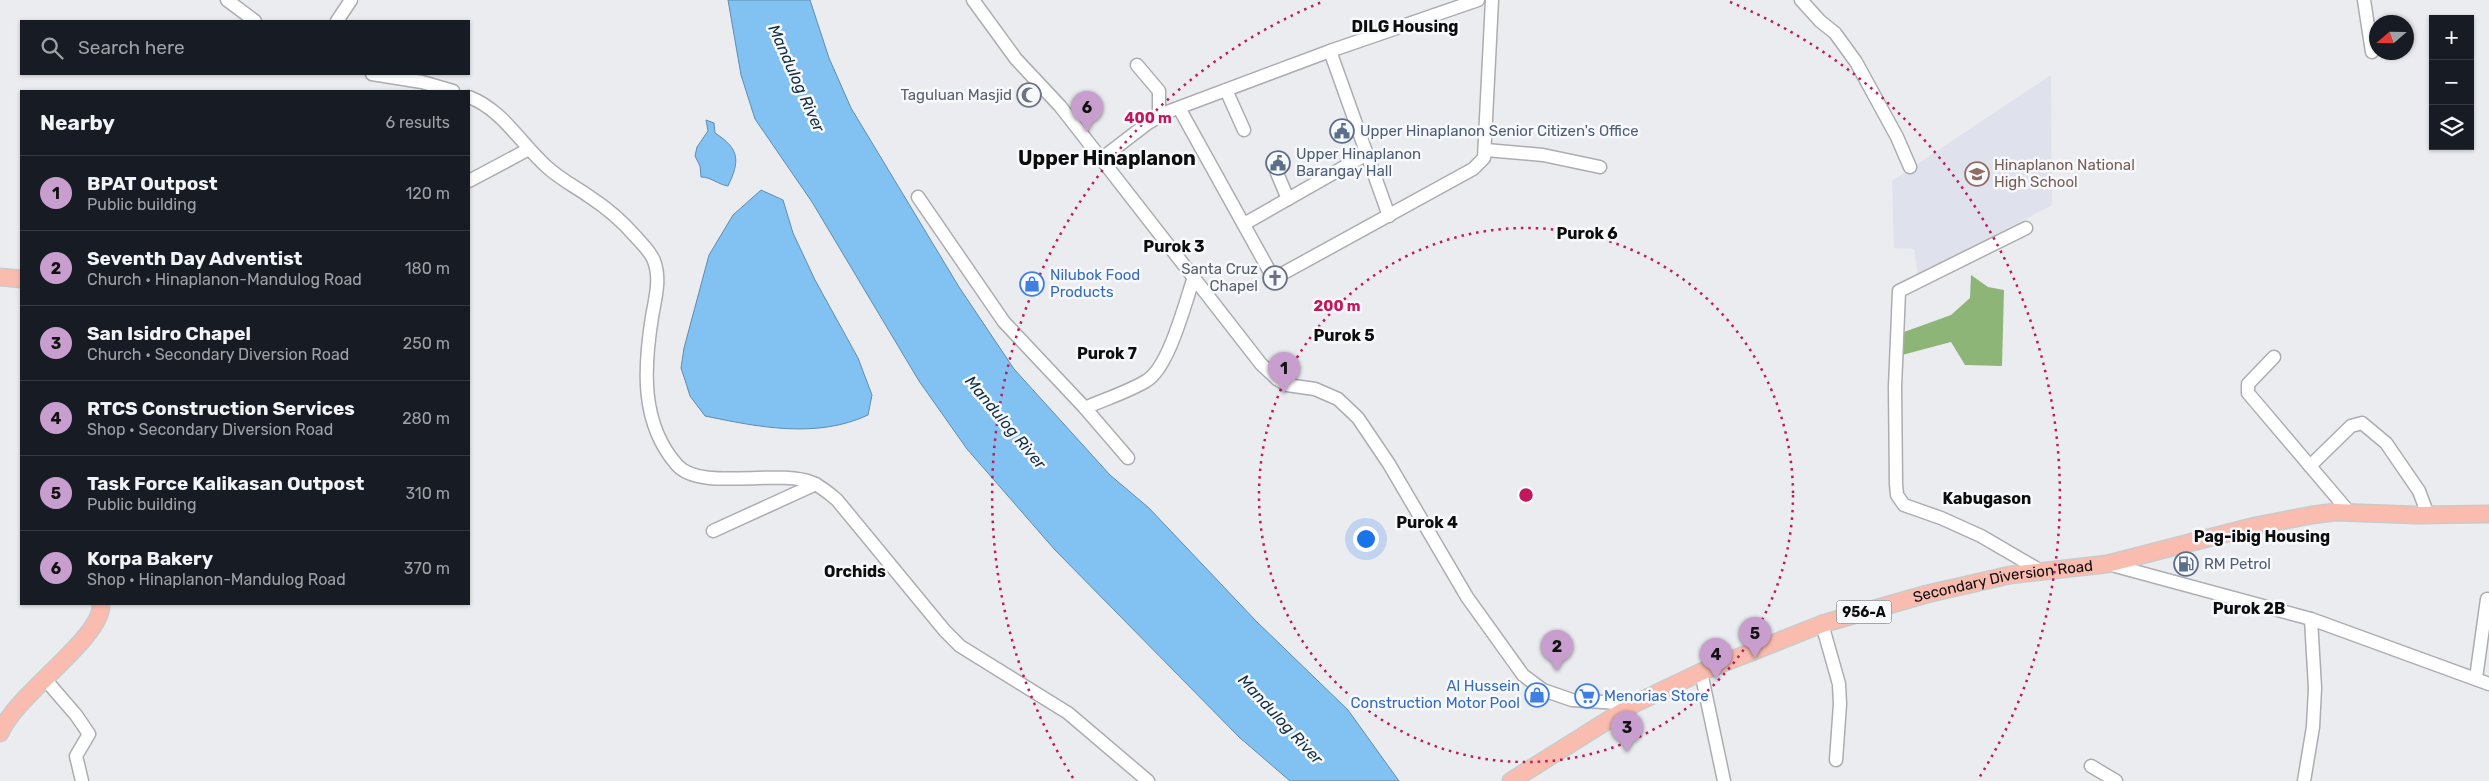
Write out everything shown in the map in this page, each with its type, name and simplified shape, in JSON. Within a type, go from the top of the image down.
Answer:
[{"type":"main road","points":[[0,277],[20,279]]},
{"type":"main road","name":"956-A","points":[[2107,564],[2283,520],[2349,512],[2428,515],[2489,514]]},
{"type":"main road","name":"Secondary Diversion Road","points":[[1511,781],[1634,704],[1701,672],[1822,624],[1987,578],[2107,564]]},
{"type":"main road","points":[[0,733],[9,717],[44,678],[93,630],[100,616],[101,605]]},
{"type":"street","points":[[228,0],[254,20]]},
{"type":"street","points":[[338,20],[351,0]]},
{"type":"street","points":[[973,0],[1016,59],[1060,106],[1261,364],[1277,379],[1287,385],[1325,393],[1338,399],[1358,418],[1389,464],[1467,597],[1523,675],[1543,690],[1572,700],[1634,704]]},
{"type":"street","points":[[1101,159],[1159,116],[1330,51],[1478,0]]},
{"type":"street","points":[[1179,108],[1270,272],[1276,276],[1473,170],[1484,158],[1486,150],[1492,0]]},
{"type":"street","points":[[2364,0],[2369,32]]},
{"type":"street","points":[[1805,1],[1820,21],[1835,33],[1856,62],[1898,138],[1910,167]]},
{"type":"street","points":[[1330,51],[1389,216]]},
{"type":"street","points":[[1137,65],[1159,91],[1159,116]]},
{"type":"street","points":[[378,75],[422,82],[450,90]]},
{"type":"street","points":[[1226,90],[1244,130]]},
{"type":"street","points":[[470,98],[492,109],[547,167],[615,215],[646,247],[654,260],[658,281],[648,341],[645,383],[649,410],[660,437],[677,465],[686,473],[700,478],[754,477],[805,480],[816,484],[837,500],[945,631],[960,646],[1068,713],[1148,781]]},
{"type":"street","points":[[470,180],[529,149]]},
{"type":"street","points":[[1486,150],[1543,155],[1600,167]]},
{"type":"street","points":[[1244,224],[1367,154]]},
{"type":"street","points":[[1277,173],[1288,199]]},
{"type":"street","points":[[918,197],[1004,322],[1085,408],[1128,458]]},
{"type":"street","points":[[2026,228],[1899,291],[1895,387],[1896,484],[1897,495],[1904,505],[1941,518],[1981,536],[2041,571]]},
{"type":"street","points":[[1085,408],[1146,381],[1156,373],[1166,357],[1194,277]]},
{"type":"street","points":[[2274,357],[2248,384],[2248,393],[2349,512]]},
{"type":"street","points":[[2310,466],[2351,426],[2362,423],[2386,443],[2419,491],[2428,515]]},
{"type":"street","points":[[713,531],[816,484]]},
{"type":"street","name":"Secondary Diversion Road","points":[[2107,564],[2311,619],[2489,684]]},
{"type":"street","points":[[2476,678],[2487,599]]},
{"type":"street","points":[[2304,781],[2313,727],[2315,688],[2311,619]]},
{"type":"street","points":[[1822,624],[1839,684],[1840,704],[1836,760]]},
{"type":"street","points":[[1701,672],[1724,781]]},
{"type":"street","points":[[44,678],[76,715],[89,734],[76,756],[82,781]]},
{"type":"street","points":[[2091,766],[2116,781]]},
{"type":"shaded area","name":"Hinaplanon National High School","points":[[2051,75],[2052,205],[1918,275],[1914,249],[1894,248],[1892,181]]},
{"type":"green space","points":[[1971,275],[1988,287],[2004,290],[2002,366],[1965,365],[1951,342],[1902,355],[1904,332],[1951,315],[1970,298]]},
{"type":"water","name":"Mandulog River","points":[[728,0],[810,0],[829,58],[851,108],[959,287],[1014,369],[1110,475],[1149,508],[1256,621],[1348,710],[1399,781],[1290,781],[1239,737],[1055,550],[967,449],[919,381],[812,202],[755,119],[741,75]]},
{"type":"water","points":[[706,120],[714,123],[715,133],[729,145],[735,156],[735,169],[728,186],[701,177],[700,166],[695,156],[697,147],[708,131]]},
{"type":"water","points":[[761,190],[783,200],[793,233],[815,280],[858,358],[872,395],[868,415],[828,427],[787,429],[766,427],[705,416],[690,396],[681,368],[684,348],[709,255],[733,215]]},
{"type":"place","name":"Taguluan Masjid","points":[[1029,95]]},
{"type":"place","name":"Upper Hinaplanon Senior Citizen's Office","points":[[1342,131]]},
{"type":"place","name":"Korpa Bakery","points":[[1087,132]]},
{"type":"place","name":"Upper Hinaplanon Barangay Hall","points":[[1278,163]]},
{"type":"place","name":"Hinaplanon National High School","points":[[1977,174]]},
{"type":"place","name":"Santa Cruz Chapel","points":[[1275,278]]},
{"type":"place","name":"Nilubok Food Products","points":[[1032,284]]},
{"type":"place","name":"BPAT Outpost","points":[[1284,393]]},
{"type":"place","name":"RM Petrol","points":[[2186,564]]},
{"type":"place","name":"Task Force Kalikasan Outpost","points":[[1755,658]]},
{"type":"place","name":"Seventh Day Adventist","points":[[1557,671]]},
{"type":"place","name":"RTCS Construction Services","points":[[1716,679]]},
{"type":"place","name":"Al Hussein Construction Motor Pool","points":[[1537,695]]},
{"type":"place","name":"Menorias Store","points":[[1587,696]]},
{"type":"place","name":"San Isidro Chapel","points":[[1627,752]]},
{"type":"district","name":"DILG Housing","points":[[1405,26]]},
{"type":"district","name":"Upper Hinaplanon","points":[[1107,158]]},
{"type":"district","name":"Purok 6","points":[[1587,233]]},
{"type":"district","name":"Purok 3","points":[[1174,246]]},
{"type":"district","name":"Purok 5","points":[[1344,335]]},
{"type":"district","name":"Purok 7","points":[[1107,353]]},
{"type":"district","name":"Kabugason","points":[[1987,498]]},
{"type":"district","name":"Purok 4","points":[[1427,522]]},
{"type":"district","name":"Pag-ibig Housing","points":[[2262,536]]},
{"type":"district","name":"Orchids","points":[[855,571]]},
{"type":"district","name":"Purok 2B","points":[[2249,608]]}]
